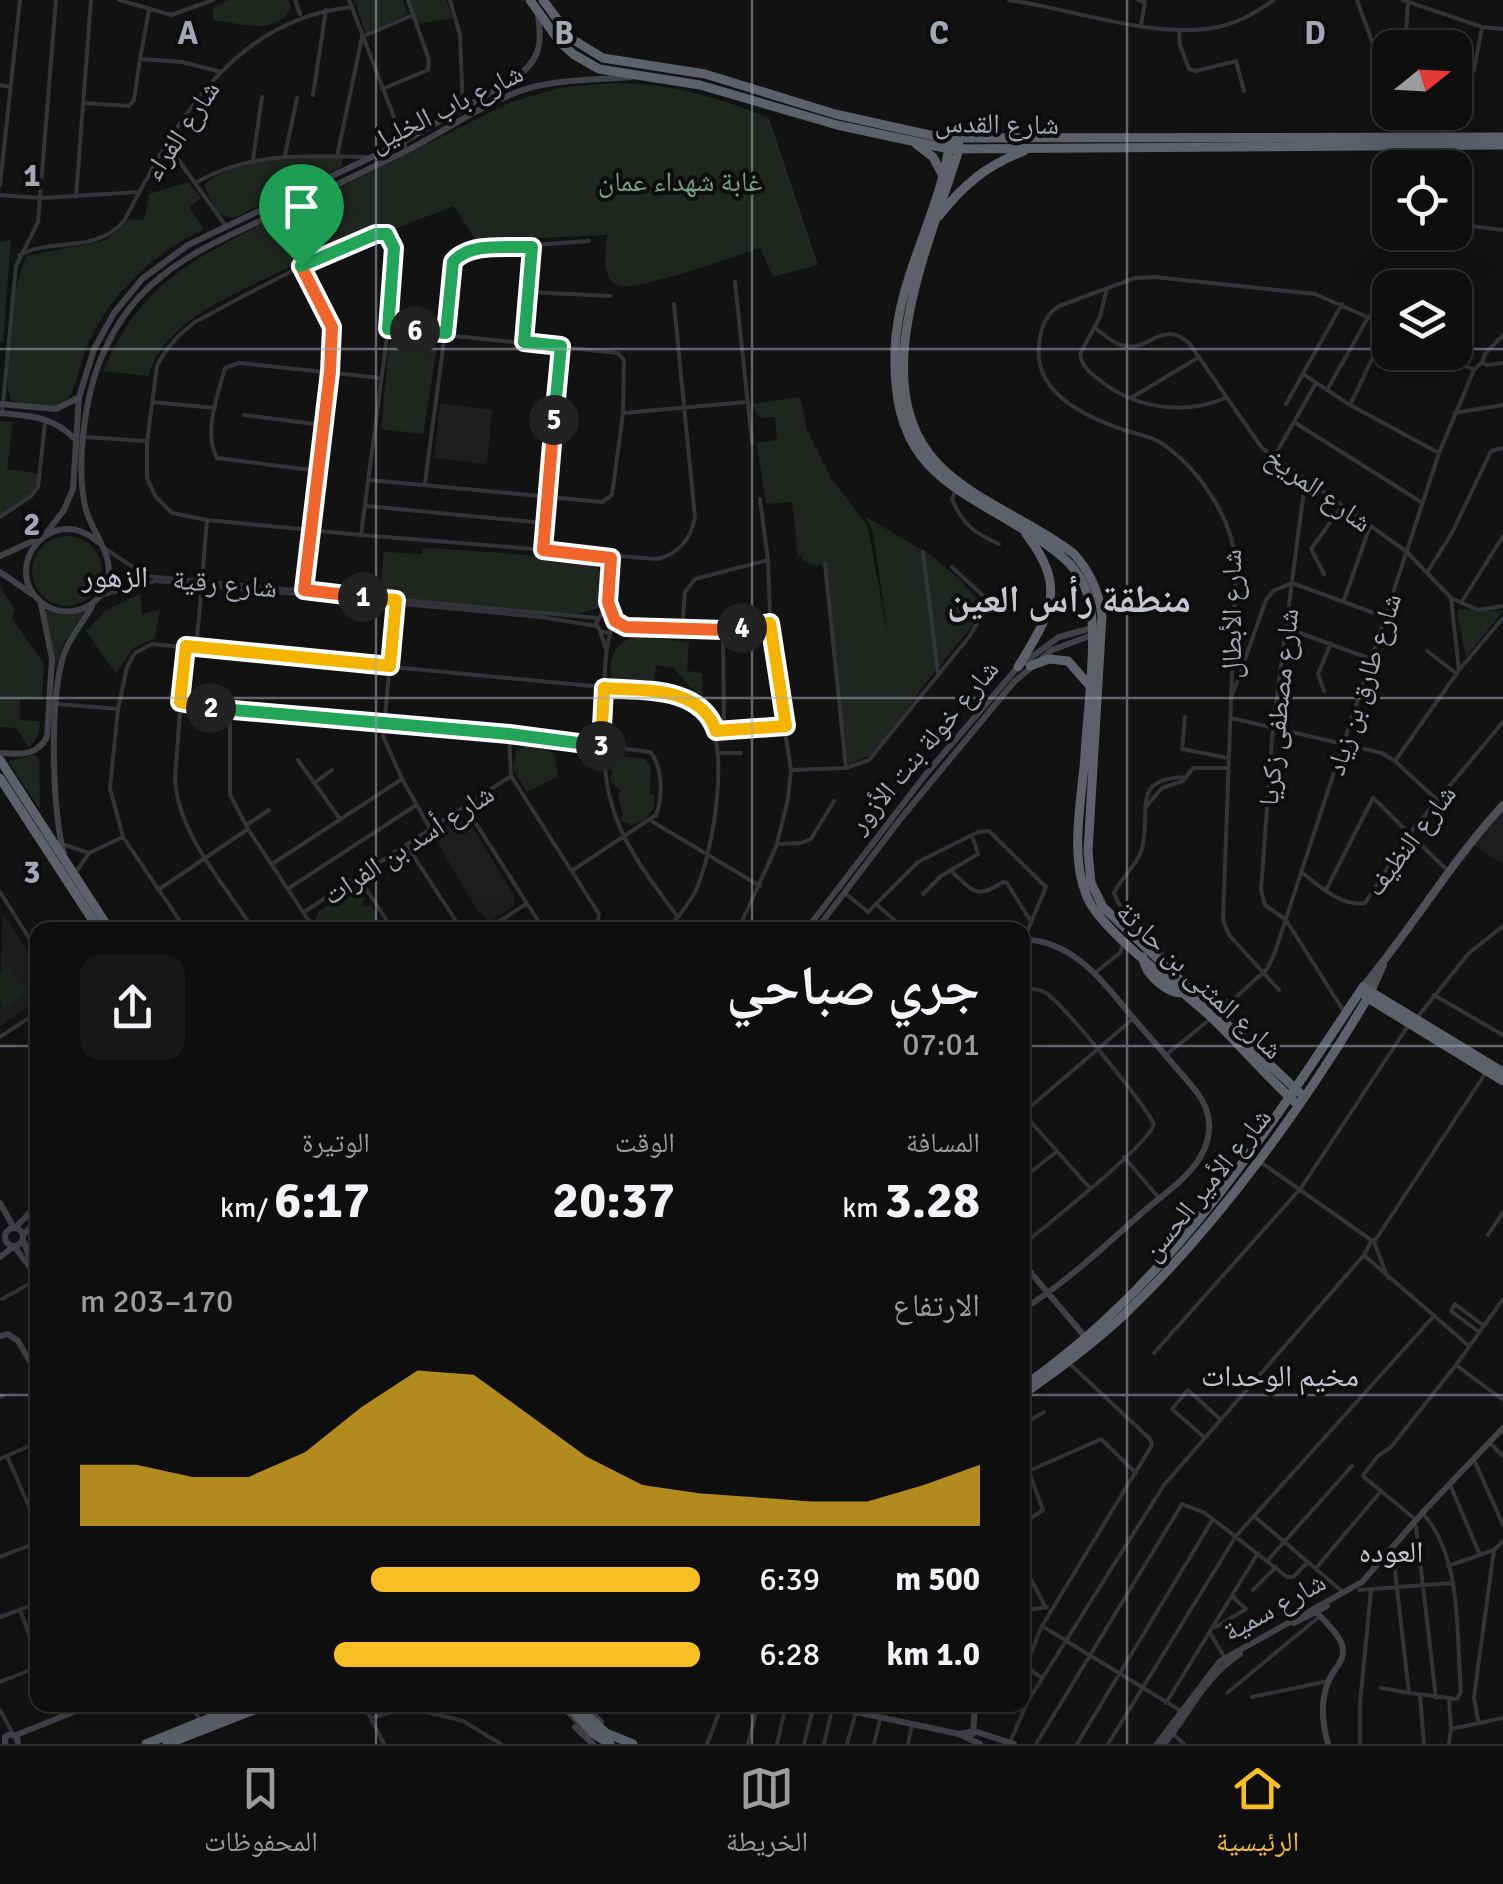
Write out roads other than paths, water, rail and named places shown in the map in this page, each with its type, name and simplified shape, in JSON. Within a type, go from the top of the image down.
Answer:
[{"type":"highway","name":"شارع القدس","points":[[530,0],[559,41],[586,63],[700,85],[914,143],[1503,137]]},
{"type":"highway","name":"شارع القدس","points":[[542,0],[572,39],[603,58],[722,78],[835,114],[954,144],[1030,149],[1503,145]]},
{"type":"highway","points":[[914,143],[932,157],[943,176]]},
{"type":"highway","name":"شارع المثنى بن حارثة","points":[[954,144],[902,297],[895,379],[902,414],[916,452],[937,476],[1062,555],[1080,576],[1096,630],[1083,850],[1091,884],[1104,908],[1296,1097]]},
{"type":"highway","name":"شارع المثنى بن حارثة","points":[[954,144],[905,328],[904,378],[917,432],[925,448],[951,475],[1061,544],[1084,564],[1100,602],[1089,684],[1083,850],[1086,896],[1097,914],[1120,936],[1184,994],[1213,1012]]},
{"type":"highway","points":[[935,223],[955,195],[981,170],[1030,149]]},
{"type":"highway","points":[[1018,667],[1046,619],[1052,596],[1044,562],[1021,528]]},
{"type":"highway","points":[[1030,666],[1054,658],[1068,661],[1089,684]]},
{"type":"highway","points":[[0,756],[105,922]]},
{"type":"highway","points":[[0,778],[94,922]]},
{"type":"highway","points":[[1366,997],[1503,1072]]},
{"type":"highway","name":"شارع الأمير الحسن","points":[[1030,1381],[1086,1339],[1135,1294],[1251,1164],[1283,1107],[1296,1097],[1304,1076],[1345,1014],[1366,997]]},
{"type":"highway","name":"شارع الأمير الحسن","points":[[1030,1389],[1068,1362],[1147,1292],[1251,1164],[1366,997]]},
{"type":"highway","points":[[1413,1021],[1503,1081]]},
{"type":"highway","points":[[1283,1107],[1284,1084],[1304,1076]]},
{"type":"highway","points":[[146,1744],[225,1712]]},
{"type":"highway","points":[[167,1744],[250,1712]]},
{"type":"highway","points":[[569,1712],[611,1742],[634,1744]]},
{"type":"highway","points":[[587,1712],[611,1742]]},
{"type":"main road","name":"شارع الأمير الحسن","points":[[1366,997],[1383,965],[1448,870],[1503,805]]},
{"type":"street","points":[[0,185],[20,0]]},
{"type":"street","points":[[1,409],[3,346],[13,278],[19,255],[38,222],[56,0]]},
{"type":"street","points":[[76,196],[91,0]]},
{"type":"street","points":[[119,0],[148,10],[178,14],[212,0]]},
{"type":"street","points":[[295,0],[300,16]]},
{"type":"street","points":[[382,89],[428,70],[430,60],[408,0]]},
{"type":"street","points":[[450,0],[460,35],[462,109]]},
{"type":"street","points":[[1008,0],[1179,30],[1224,26],[1274,0]]},
{"type":"street","points":[[1138,0],[1145,2],[1141,25]]},
{"type":"street","points":[[1357,0],[1372,42]]},
{"type":"street","points":[[1405,30],[1406,1],[1503,29]]},
{"type":"street","points":[[350,3],[406,151]]},
{"type":"street","name":"شارع الفراء","points":[[19,255],[102,239],[124,221],[193,104],[221,72],[252,44],[300,16],[350,3]]},
{"type":"street","points":[[83,103],[130,106],[148,10]]},
{"type":"street","points":[[313,94],[326,10]]},
{"type":"street","name":"شارع باب الخليل","points":[[43,536],[70,497],[79,398],[103,330],[142,279],[168,258],[226,226],[403,142],[512,81],[535,60],[541,44],[538,13]]},
{"type":"street","points":[[362,37],[413,15]]},
{"type":"street","points":[[1474,71],[1482,26]]},
{"type":"street","points":[[1179,30],[1189,68],[1196,72],[1236,62],[1244,91]]},
{"type":"street","points":[[337,157],[362,37]]},
{"type":"street","points":[[140,59],[182,62],[221,72]]},
{"type":"street","name":"شارع باب الخليل","points":[[100,544],[84,496],[84,438],[90,395],[103,354],[134,302],[161,276],[192,254],[532,87],[647,76]]},
{"type":"street","points":[[0,85],[10,88]]},
{"type":"street","points":[[253,159],[262,97]]},
{"type":"street","points":[[285,155],[297,98]]},
{"type":"street","points":[[167,144],[226,226]]},
{"type":"street","points":[[198,182],[253,159],[285,155],[371,157]]},
{"type":"street","points":[[0,196],[40,198],[139,192]]},
{"type":"street","points":[[285,209],[302,249],[301,266],[331,321],[330,372],[304,590]]},
{"type":"street","points":[[1472,226],[1503,230]]},
{"type":"street","points":[[361,535],[388,329],[394,248],[387,234],[376,234],[301,266],[182,332],[157,366],[147,442],[147,478],[156,498],[172,513],[207,520],[361,535],[543,550],[611,558],[666,557],[677,551],[693,528],[696,511],[674,304]]},
{"type":"street","points":[[425,483],[455,258],[470,250],[589,241]]},
{"type":"street","points":[[524,342],[532,247]]},
{"type":"street","name":"شارع الأبطال","points":[[1279,990],[1224,925],[1236,564],[1232,538],[1218,508],[1172,450],[1154,439],[1102,422],[1071,404],[1052,388],[1040,370],[1038,350],[1048,314],[1067,302],[1135,278],[1156,276],[1315,294],[1372,318]]},
{"type":"street","points":[[734,282],[752,443]]},
{"type":"street","points":[[1108,288],[1104,306],[1080,354],[1082,364],[1113,390],[1161,407],[1186,408],[1226,398]]},
{"type":"street","points":[[528,292],[610,296]]},
{"type":"street","points":[[1286,404],[1342,304]]},
{"type":"street","points":[[1327,390],[1369,316]]},
{"type":"street","points":[[1094,327],[1127,346],[1162,334],[1178,335],[1199,356],[1131,398]]},
{"type":"street","points":[[370,480],[602,502],[610,498],[623,413],[621,355],[388,329]]},
{"type":"street","name":"شارع طارق بن زياد","points":[[1166,1054],[1271,962],[1439,452],[1474,370],[1503,335]]},
{"type":"street","points":[[543,550],[561,346]]},
{"type":"street","name":"شارع المريخ","points":[[1199,356],[1254,438],[1273,459],[1407,552],[1461,604]]},
{"type":"street","points":[[1350,405],[1372,360]]},
{"type":"street","points":[[1482,361],[1487,365],[1503,362]]},
{"type":"street","points":[[319,471],[217,458],[212,448],[214,408],[225,368],[233,364],[381,378]]},
{"type":"street","points":[[1303,374],[1350,405],[1439,452]]},
{"type":"street","points":[[1273,459],[1316,383]]},
{"type":"street","points":[[1,409],[56,409],[79,398]]},
{"type":"street","points":[[152,402],[214,408]]},
{"type":"street","points":[[623,413],[747,402]]},
{"type":"street","points":[[1454,413],[1503,405]]},
{"type":"street","points":[[1,409],[46,418],[74,438]]},
{"type":"street","points":[[244,415],[322,425]]},
{"type":"street","points":[[0,517],[38,487],[46,418]]},
{"type":"street","points":[[1294,422],[1422,503]]},
{"type":"street","points":[[84,438],[147,442]]},
{"type":"street","points":[[1428,572],[1452,533],[1491,451],[1503,448]]},
{"type":"street","name":"شارع مصطفى زكريا","points":[[1304,482],[1273,727],[1260,890],[1265,905],[1286,920],[1345,1014]]},
{"type":"street","points":[[956,489],[952,499],[960,519],[971,532],[999,544]]},
{"type":"street","points":[[742,922],[776,847],[791,770],[770,623],[768,560],[760,499]]},
{"type":"street","points":[[366,506],[546,523]]},
{"type":"street","points":[[1324,574],[1311,549],[1342,506]]},
{"type":"street","points":[[196,648],[207,520]]},
{"type":"street","points":[[1344,600],[1370,526]]},
{"type":"street","points":[[0,556],[43,536],[74,529],[100,544],[109,571],[100,596],[66,648],[58,704],[56,841],[89,853]]},
{"type":"street","points":[[43,536],[34,545],[26,565],[28,585],[34,594],[41,602],[63,612],[74,612],[94,603]]},
{"type":"street","points":[[1503,536],[1461,604],[1483,610],[1503,606]]},
{"type":"street","name":"شارع رقية","points":[[100,544],[146,576],[540,616],[612,630]]},
{"type":"street","points":[[923,552],[938,673]]},
{"type":"street","points":[[611,558],[608,602],[613,618],[606,649],[602,746],[607,786],[622,838],[678,917]]},
{"type":"street","points":[[682,629],[684,592],[695,580],[768,560]]},
{"type":"street","points":[[825,564],[846,768]]},
{"type":"street","points":[[791,770],[846,768],[869,760],[976,628],[990,602],[952,567]]},
{"type":"street","points":[[0,572],[34,594]]},
{"type":"street","name":"شارع رقية","points":[[100,596],[146,582],[202,583],[613,618]]},
{"type":"street","points":[[1232,696],[1273,590],[1292,584],[1385,617]]},
{"type":"street","points":[[1452,598],[1458,672]]},
{"type":"street","points":[[0,756],[28,754],[43,745],[47,737],[52,660],[41,602]]},
{"type":"street","points":[[396,602],[384,741],[431,830]]},
{"type":"street","points":[[606,649],[598,629],[608,602]]},
{"type":"street","points":[[613,618],[626,627]]},
{"type":"street","points":[[1396,760],[1458,672],[1503,618]]},
{"type":"street","points":[[612,630],[724,630],[770,623]]},
{"type":"street","points":[[1286,628],[1372,660]]},
{"type":"street","points":[[724,630],[724,730]]},
{"type":"street","name":"شارع خولة بنت الأزور","points":[[822,922],[943,768],[1030,666],[1052,650],[1096,630]]},
{"type":"street","name":"شارع خولة بنت الأزور","points":[[812,922],[926,774],[1018,667],[1059,637],[1096,630]]},
{"type":"street","points":[[1324,691],[1318,674],[1331,643]]},
{"type":"street","points":[[180,922],[122,837],[110,788],[118,709],[127,667],[136,653],[152,644],[604,688],[684,697],[699,704],[716,731],[714,818],[708,854],[695,892],[674,922]]},
{"type":"street","points":[[186,646],[177,798],[183,817],[249,922]]},
{"type":"street","points":[[1427,651],[1458,672]]},
{"type":"street","points":[[180,702],[230,711],[509,734],[645,751],[656,759],[660,804],[652,821],[572,870]]},
{"type":"street","points":[[58,704],[118,709]]},
{"type":"street","points":[[230,711],[228,788],[247,827],[310,922]]},
{"type":"street","points":[[1186,717],[1182,749],[1228,758]]},
{"type":"street","points":[[1231,718],[1382,753],[1396,760],[1437,800]]},
{"type":"street","name":"شارع النظيف","points":[[1301,872],[1354,904],[1365,903],[1410,833],[1503,722]]},
{"type":"street","points":[[716,731],[786,726]]},
{"type":"street","points":[[509,734],[511,776],[599,914],[598,922]]},
{"type":"street","points":[[717,753],[742,753]]},
{"type":"street","points":[[298,760],[340,818]]},
{"type":"street","points":[[1163,962],[1160,944],[1115,897],[1116,888],[1141,850],[1144,810],[1149,791],[1158,781],[1188,776],[1197,766],[1227,768]]},
{"type":"street","points":[[314,783],[332,770]]},
{"type":"street","name":"شارع أسد بن الفرات","points":[[304,912],[511,776]]},
{"type":"street","points":[[272,864],[402,779]]},
{"type":"street","points":[[1326,890],[1372,798],[1377,798],[1448,870]]},
{"type":"street","points":[[776,847],[784,842],[808,842],[834,801]]},
{"type":"street","points":[[288,888],[416,806]]},
{"type":"street","points":[[466,808],[538,922]]},
{"type":"street","points":[[158,890],[269,810]]},
{"type":"street","points":[[652,821],[760,886]]},
{"type":"street","points":[[844,892],[865,912],[918,862],[989,831],[1046,886],[1030,920]]},
{"type":"street","points":[[922,894],[950,870],[979,853],[972,836]]},
{"type":"street","points":[[74,874],[89,853],[122,837]]},
{"type":"street","points":[[407,846],[457,922]]},
{"type":"street","points":[[950,870],[978,893],[985,894],[1007,883],[1030,920]]},
{"type":"street","points":[[359,878],[387,922]]},
{"type":"street","points":[[0,892],[30,940]]},
{"type":"street","points":[[0,908],[7,904]]},
{"type":"street","points":[[498,922],[526,904]]},
{"type":"street","points":[[876,904],[897,922]]},
{"type":"street","points":[[1154,1354],[1301,1188],[1434,995],[1470,953],[1503,926]]},
{"type":"street","points":[[1096,972],[1120,953],[1120,936]]},
{"type":"street","points":[[1030,940],[1073,954],[1096,972],[1203,1101],[1210,1124],[1200,1156],[1159,1198],[1030,1305]]},
{"type":"street","points":[[1030,989],[1048,995],[1153,1120],[1153,1129],[1030,1239]]},
{"type":"street","points":[[1434,995],[1503,1035]]},
{"type":"street","points":[[0,1037],[30,1017]]},
{"type":"street","points":[[1030,1107],[1134,1018]]},
{"type":"street","points":[[1030,1698],[1164,1484],[1364,1255],[1487,1071]]},
{"type":"street","points":[[1030,1121],[1089,1188]]},
{"type":"street","points":[[1030,1173],[1056,1152]]},
{"type":"street","points":[[1124,1157],[1159,1198]]},
{"type":"street","points":[[1251,1164],[1301,1188],[1373,1241],[1388,1278]]},
{"type":"street","points":[[0,1203],[30,1259]]},
{"type":"street","points":[[0,1257],[14,1228],[30,1212]]},
{"type":"street","points":[[1488,1235],[1503,1212]]},
{"type":"street","points":[[0,1220],[8,1242],[30,1269]]},
{"type":"street","points":[[8,1242],[22,1238],[30,1229]]},
{"type":"street","points":[[1364,1255],[1469,1346]]},
{"type":"street","points":[[1030,1272],[1086,1339]]},
{"type":"street","points":[[2,1299],[30,1281]]},
{"type":"street","points":[[1436,1698],[1416,1523],[1362,1474],[1391,1447],[1503,1299]]},
{"type":"street","points":[[1479,1332],[1450,1311],[1455,1304],[1484,1326]]},
{"type":"street","points":[[1108,1744],[1236,1536],[1433,1317]]},
{"type":"street","points":[[0,1336],[8,1334],[18,1340],[30,1360]]},
{"type":"street","points":[[1030,1651],[1152,1441],[1068,1362]]},
{"type":"street","points":[[1456,1365],[1503,1400]]},
{"type":"street","points":[[1204,1437],[1172,1409],[1188,1390],[1220,1418]]},
{"type":"street","points":[[1030,1420],[1044,1412]]},
{"type":"street","name":"شارع سمية","points":[[1160,1744],[1208,1674],[1225,1658],[1359,1590],[1503,1431]]},
{"type":"street","name":"شارع سمية","points":[[1160,1744],[1173,1734],[1218,1670],[1368,1577],[1503,1431]]},
{"type":"street","points":[[1030,1471],[1102,1439],[1136,1473]]},
{"type":"street","points":[[1492,1444],[1503,1456]]},
{"type":"street","points":[[0,1459],[30,1446]]},
{"type":"street","points":[[7,1456],[30,1509]]},
{"type":"street","points":[[1475,1462],[1503,1525]]},
{"type":"street","points":[[1268,1560],[1352,1466]]},
{"type":"street","points":[[1030,1482],[1043,1510],[1030,1519]]},
{"type":"street","points":[[1451,1488],[1480,1554]]},
{"type":"street","points":[[1316,1569],[1381,1490]]},
{"type":"street","points":[[1036,1744],[1181,1506],[1185,1504],[1213,1520],[1290,1578],[1308,1562]]},
{"type":"street","points":[[1254,1516],[1344,1593]]},
{"type":"street","points":[[1382,1688],[1448,1700],[1459,1698],[1461,1692],[1452,1584],[1425,1516]]},
{"type":"street","points":[[1076,1744],[1213,1520]]},
{"type":"street","points":[[1448,1566],[1494,1550],[1503,1541]]},
{"type":"street","points":[[0,1557],[30,1545]]},
{"type":"street","points":[[1478,1721],[1474,1694],[1494,1550]]},
{"type":"street","points":[[1166,1703],[1258,1553]]},
{"type":"street","points":[[1394,1553],[1410,1693]]},
{"type":"street","points":[[1253,1590],[1276,1567]]},
{"type":"street","points":[[1030,1578],[1046,1608]]},
{"type":"street","points":[[1359,1590],[1452,1584]]},
{"type":"street","points":[[1360,1744],[1370,1590]]},
{"type":"street","points":[[1211,1631],[1246,1609],[1232,1596]]},
{"type":"street","points":[[0,1617],[30,1606]]},
{"type":"street","points":[[1030,1610],[1054,1606]]},
{"type":"street","points":[[20,1610],[30,1637]]},
{"type":"street","points":[[1227,1693],[1316,1612],[1342,1645],[1341,1660],[1328,1682],[1322,1716],[1328,1744]]},
{"type":"street","points":[[1042,1626],[1181,1710]]},
{"type":"street","points":[[1211,1631],[1225,1658]]},
{"type":"street","points":[[1030,1669],[1042,1678]]},
{"type":"street","points":[[0,1682],[30,1670]]},
{"type":"street","points":[[1252,1697],[1328,1682]]},
{"type":"street","points":[[1420,1695],[1424,1744]]},
{"type":"street","points":[[1448,1700],[1448,1744]]},
{"type":"street","points":[[0,1710],[10,1740],[75,1712]]},
{"type":"street","points":[[195,1712],[201,1722]]},
{"type":"street","points":[[368,1712],[384,1744]]},
{"type":"street","points":[[371,1718],[392,1712]]},
{"type":"street","points":[[435,1712],[457,1718],[501,1744]]},
{"type":"street","points":[[567,1712],[592,1744]]},
{"type":"street","points":[[708,1743],[719,1712]]},
{"type":"street","points":[[748,1744],[756,1712]]},
{"type":"street","points":[[778,1744],[785,1712]]},
{"type":"street","points":[[804,1744],[812,1712]]},
{"type":"street","points":[[824,1744],[832,1712]]},
{"type":"street","points":[[847,1744],[856,1712],[959,1734],[974,1743]]},
{"type":"street","points":[[974,1743],[975,1712]]},
{"type":"street","points":[[959,1734],[974,1731],[1012,1743],[1024,1712]]},
{"type":"street","points":[[874,1744],[880,1718]]},
{"type":"street","points":[[1451,1729],[1503,1718]]},
{"type":"street","points":[[908,1744],[912,1724]]},
{"type":"street","points":[[1173,1734],[1184,1744]]},
{"type":"district","name":"الزهور","points":[[115,577]]},
{"type":"district","name":"منطقة رأس العين","points":[[1069,599]]},
{"type":"district","name":"مخيم الوحدات","points":[[1280,1376]]},
{"type":"district","name":"العوده","points":[[1391,1552]]},
{"type":"park label","name":"غابة شهداء عمان","points":[[680,181]]}]
